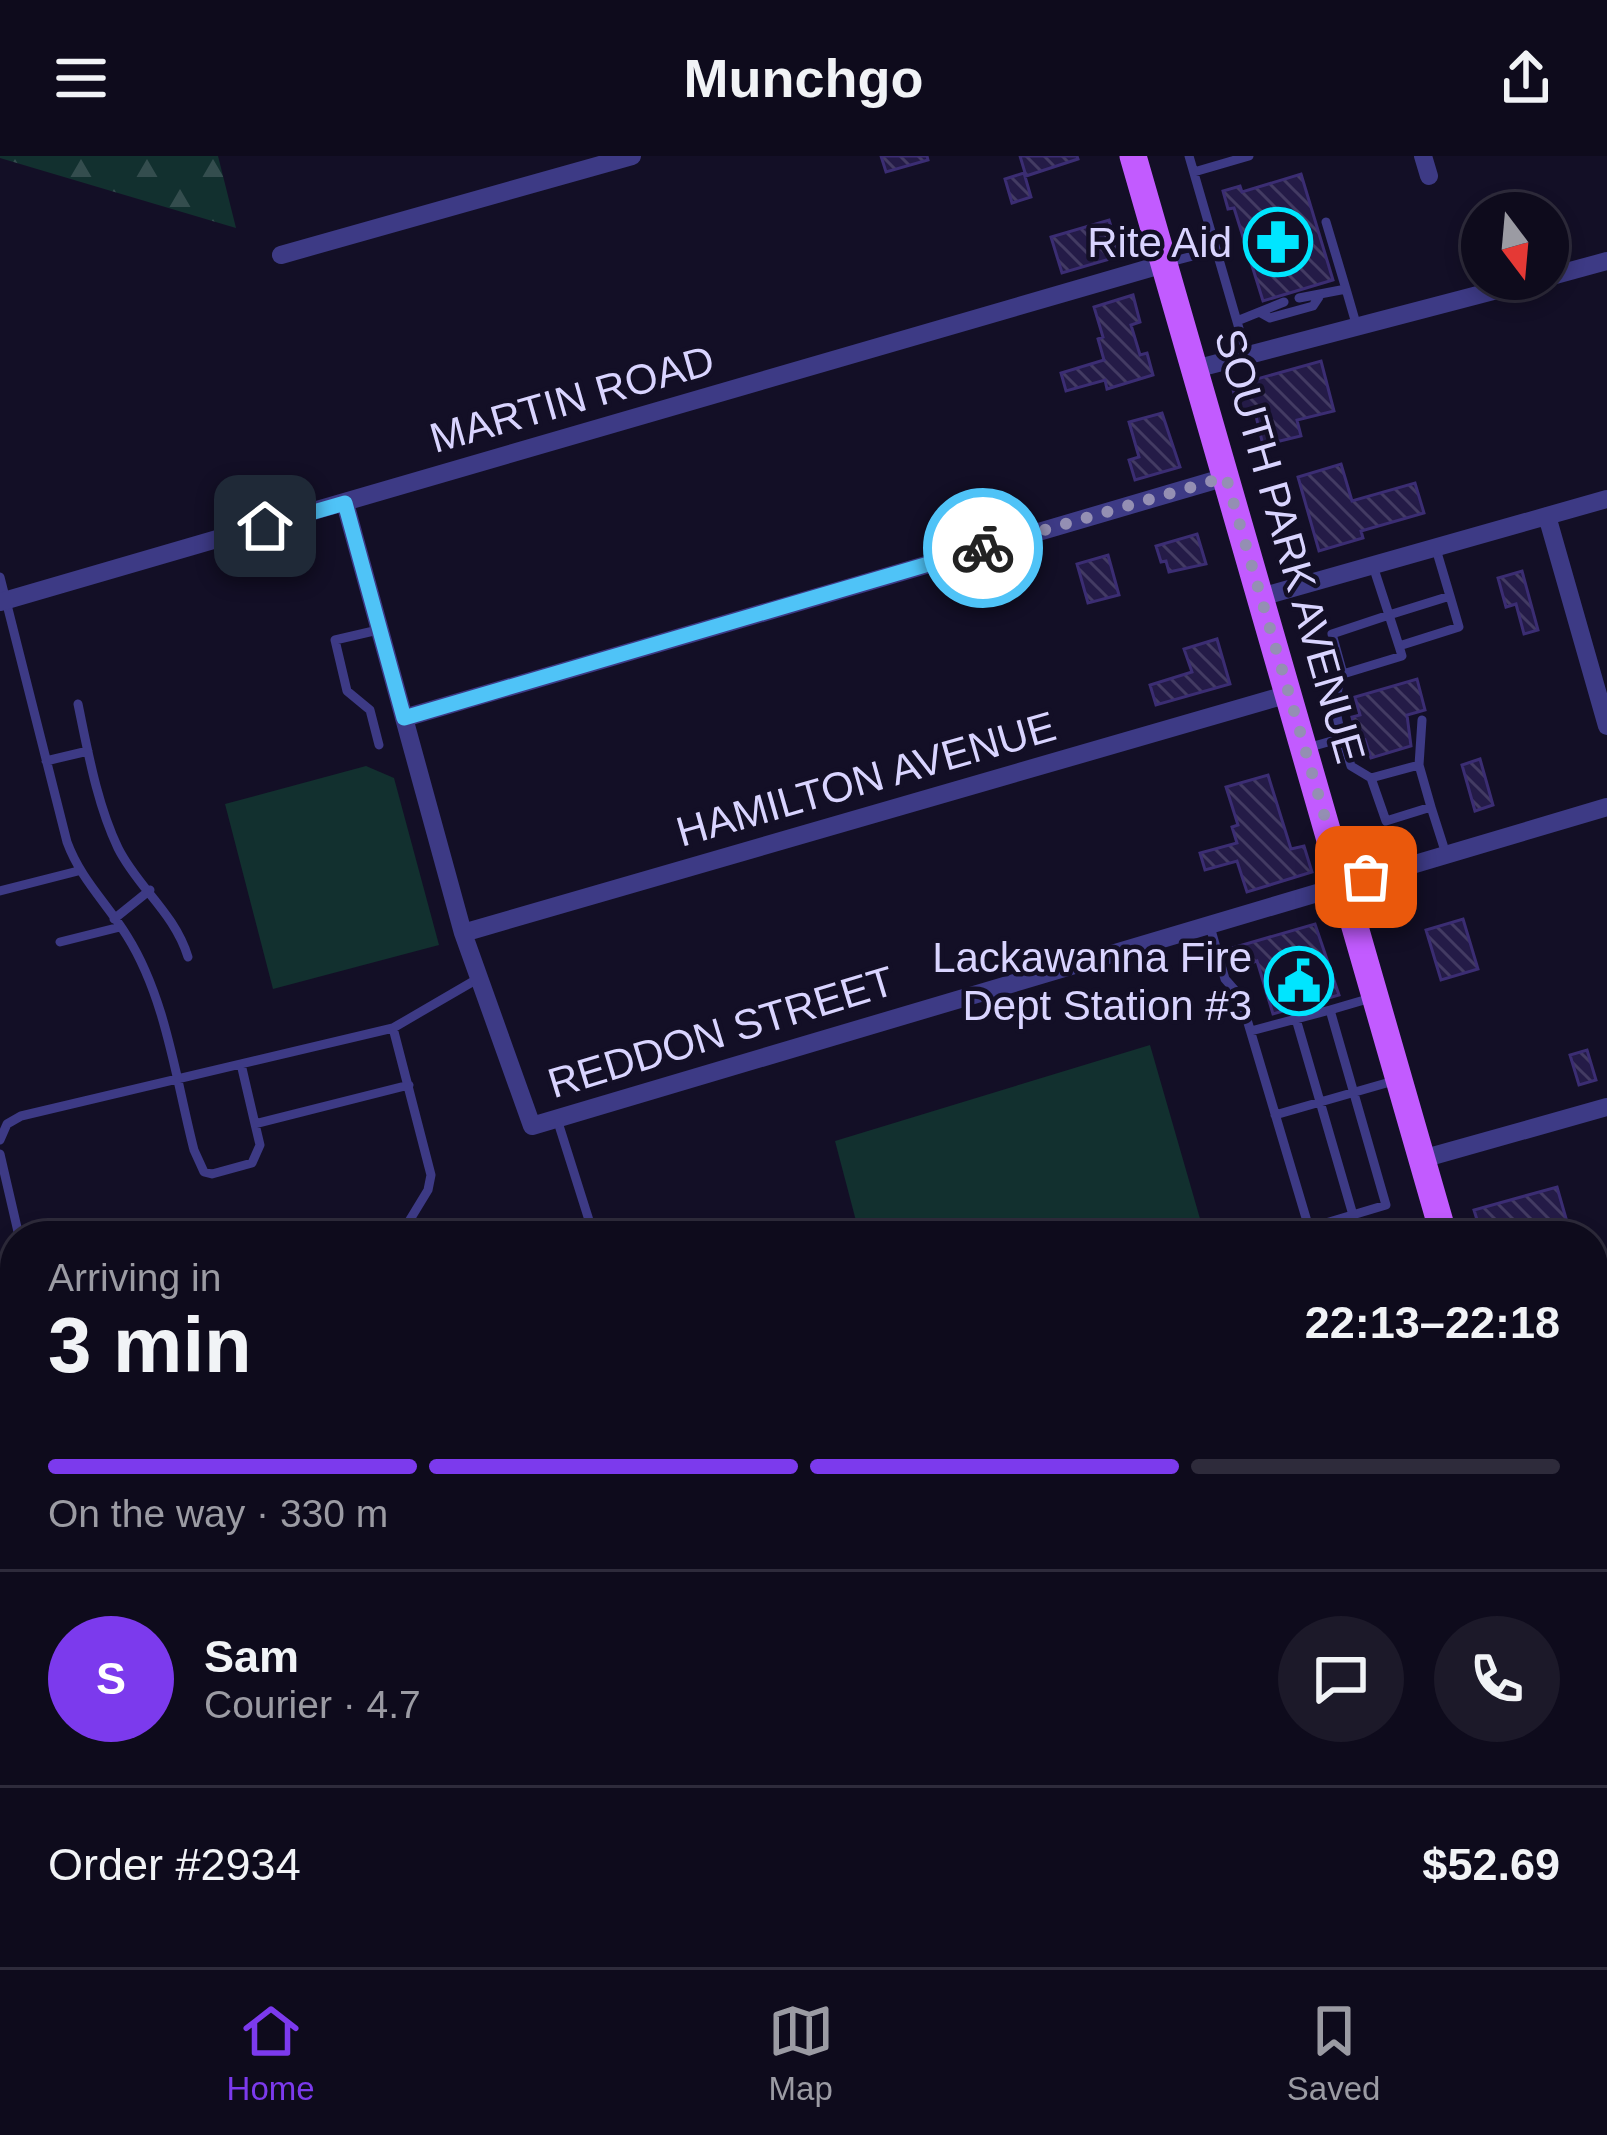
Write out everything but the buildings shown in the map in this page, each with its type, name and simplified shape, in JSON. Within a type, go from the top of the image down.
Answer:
[{"type":"main road","name":"SOUTH PARK AVENUE","points":[[1133,156],[1440,1221]]},
{"type":"street","points":[[281,255],[632,156]]},
{"type":"street","points":[[1423,156],[1429,176]]},
{"type":"street","points":[[1569,271],[1607,261]]},
{"type":"street","name":"MARTIN ROAD","points":[[2,601],[1164,264]]},
{"type":"street","points":[[1195,369],[1461,300]]},
{"type":"street","points":[[404,718],[1226,477]]},
{"type":"street","points":[[1261,597],[1607,499]]},
{"type":"street","points":[[345,503],[479,978]]},
{"type":"street","points":[[1547,516],[1607,726]]},
{"type":"street","name":"HAMILTON AVENUE","points":[[463,933],[1289,694]]},
{"type":"street","name":"REDDON STREET","points":[[479,978],[532,1126],[1607,808]]},
{"type":"street","points":[[1422,1159],[1607,1107]]},
{"type":"lane","points":[[1189,156],[1247,356]]},
{"type":"lane","points":[[1194,172],[1249,156]]},
{"type":"lane","points":[[1326,222],[1357,327]]},
{"type":"lane","points":[[1164,264],[1216,250]]},
{"type":"lane","points":[[1299,298],[1346,290]]},
{"type":"lane","points":[[1262,313],[1270,318],[1313,306],[1319,297]]},
{"type":"lane","points":[[1237,321],[1284,302]]},
{"type":"lane","points":[[1399,646],[1459,627],[1436,548]]},
{"type":"lane","points":[[1343,674],[1402,656],[1373,566]]},
{"type":"lane","points":[[0,577],[2,601],[78,871],[117,923],[154,994],[197,1162],[204,1172],[252,1163],[260,1145],[241,1064]]},
{"type":"lane","points":[[1431,807],[1386,821],[1371,778],[1351,766],[1334,711],[1343,674],[1332,634],[1450,596]]},
{"type":"lane","points":[[380,629],[335,640],[347,691],[370,710],[380,746]]},
{"type":"lane","points":[[78,704],[119,852],[181,936],[188,957]]},
{"type":"lane","points":[[1422,720],[1419,765],[1446,854]]},
{"type":"lane","points":[[1305,749],[1342,738]]},
{"type":"lane","points":[[46,761],[88,752]]},
{"type":"lane","points":[[1371,778],[1419,765]]},
{"type":"lane","points":[[0,891],[78,871]]},
{"type":"lane","points":[[60,942],[117,923],[150,890]]},
{"type":"lane","points":[[1209,923],[1226,979],[1240,996],[1307,1221]]},
{"type":"lane","points":[[0,1139],[7,1124],[21,1117],[393,1028],[479,978]]},
{"type":"lane","points":[[1251,1031],[1376,997]]},
{"type":"lane","points":[[1330,1010],[1386,1205],[1333,1221]]},
{"type":"lane","points":[[1295,1019],[1353,1215]]},
{"type":"lane","points":[[393,1028],[431,1174],[428,1190],[409,1221]]},
{"type":"lane","points":[[1275,1114],[1400,1079]]},
{"type":"lane","points":[[255,1124],[409,1085]]},
{"type":"lane","points":[[557,1119],[589,1221]]},
{"type":"lane","points":[[0,1154],[16,1221]]},
{"type":"green space","points":[[218,156],[236,228],[0,158]]},
{"type":"green space","points":[[366,766],[394,778],[439,945],[273,989],[225,804]]},
{"type":"green space","points":[[1150,1045],[1201,1221],[856,1221],[835,1141]]},
{"type":"way so far","points":[[983,548],[1226,477],[1344,883],[1366,877]]},
{"type":"place","name":"Rite Aid","points":[[1278,242]]},
{"type":"place","name":"Lackawanna Fire Dept Station #3","points":[[1299,981]]},
{"type":"route","points":[[265,526],[345,503],[404,718],[983,548]]}]
